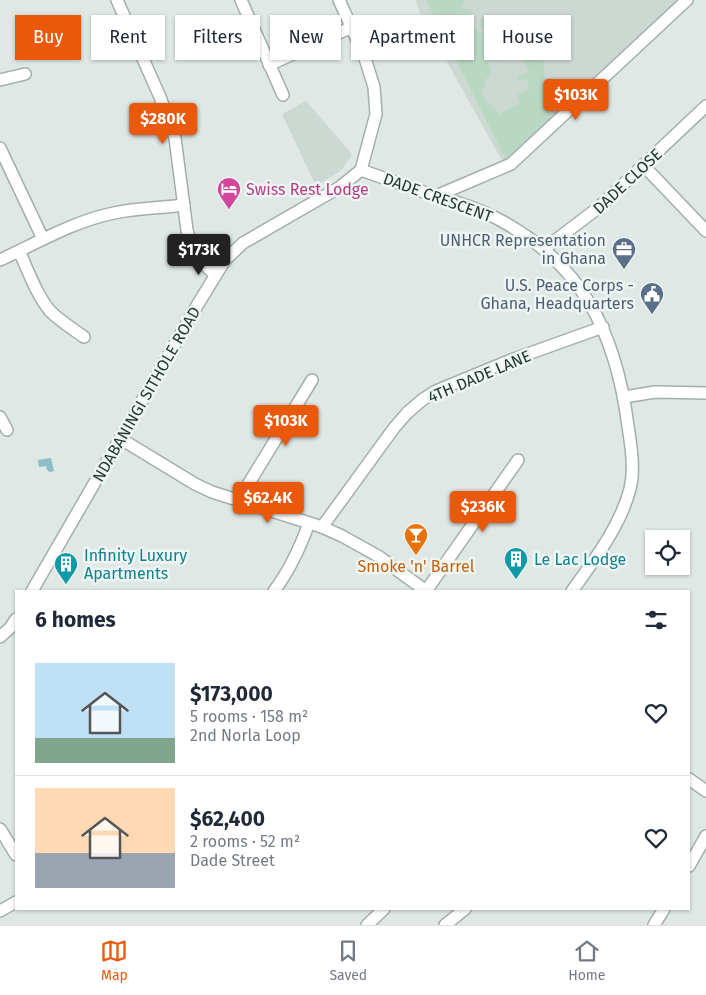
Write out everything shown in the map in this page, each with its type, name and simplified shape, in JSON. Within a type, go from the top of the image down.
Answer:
[{"type":"street","points":[[117,0],[160,97],[174,138],[187,230],[193,253],[215,276]]},
{"type":"street","points":[[241,0],[282,95]]},
{"type":"street","points":[[339,0],[351,25]]},
{"type":"street","points":[[436,196],[511,164],[687,0]]},
{"type":"street","points":[[269,65],[351,27]]},
{"type":"street","points":[[361,170],[376,114],[374,87],[366,60]]},
{"type":"street","points":[[0,80],[25,74]]},
{"type":"street","name":"DADE CLOSE","points":[[544,249],[587,218],[706,106]]},
{"type":"street","points":[[0,148],[43,239]]},
{"type":"street","points":[[644,166],[706,231]]},
{"type":"street","name":"DADE CRESCENT","points":[[361,170],[473,207],[498,218],[544,249],[569,273],[586,294],[603,327],[624,396],[632,460],[630,489],[618,522],[573,590]]},
{"type":"street","name":"NDABANINGI SITHOLE ROAD","points":[[33,590],[225,260],[243,243],[340,187],[361,170]]},
{"type":"street","points":[[0,260],[86,221],[115,212],[184,205]]},
{"type":"street","points":[[19,251],[41,298],[49,310],[84,337]]},
{"type":"street","name":"4TH DADE LANE","points":[[322,527],[394,428],[422,400],[436,391],[511,360],[603,327]]},
{"type":"street","points":[[238,501],[312,380]]},
{"type":"street","points":[[624,396],[655,392],[706,393]]},
{"type":"street","points":[[0,416],[6,430]]},
{"type":"street","points":[[121,439],[195,484],[238,501],[322,527],[342,536],[378,556],[423,590],[518,460]]},
{"type":"street","points":[[275,590],[289,571],[309,523]]},
{"type":"street","points":[[0,637],[10,628],[15,620]]},
{"type":"street","points":[[690,780],[706,791]]},
{"type":"street","points":[[0,829],[15,853]]},
{"type":"street","points":[[690,864],[706,836]]},
{"type":"street","points":[[0,911],[15,903]]},
{"type":"street","points":[[367,925],[383,910]]},
{"type":"street","points":[[445,925],[464,910]]},
{"type":"street","points":[[654,925],[662,910]]},
{"type":"shaded area","points":[[415,0],[681,0],[504,164],[446,60],[474,60],[474,15],[421,15]]},
{"type":"shaded area","points":[[306,101],[352,154],[342,170],[316,186],[282,114]]},
{"type":"green space","points":[[426,0],[466,0],[461,6],[462,8],[472,12],[469,15],[434,15]]},
{"type":"green space","points":[[481,18],[484,19],[484,29],[479,26]]},
{"type":"green space","points":[[474,29],[484,34],[484,60],[488,60],[492,74],[485,80],[486,84],[480,90],[486,101],[499,114],[520,103],[517,94],[530,89],[526,79],[518,81],[517,76],[529,72],[523,60],[544,60],[545,92],[559,94],[558,116],[513,158],[505,158],[456,60],[474,60]]},
{"type":"water","points":[[51,458],[54,471],[50,472],[46,466],[39,467],[38,460]]},
{"type":"place","name":"Swiss Rest Lodge","points":[[229,210]]},
{"type":"place","name":"UNHCR Representation in Ghana","points":[[624,270]]},
{"type":"place","name":"U.S. Peace Corps - Ghana, Headquarters","points":[[652,315]]},
{"type":"place","name":"Smoke 'n' Barrel","points":[[416,556]]},
{"type":"place","name":"Le Lac Lodge","points":[[516,580]]},
{"type":"place","name":"Infinity Luxury Apartments","points":[[66,585]]}]
